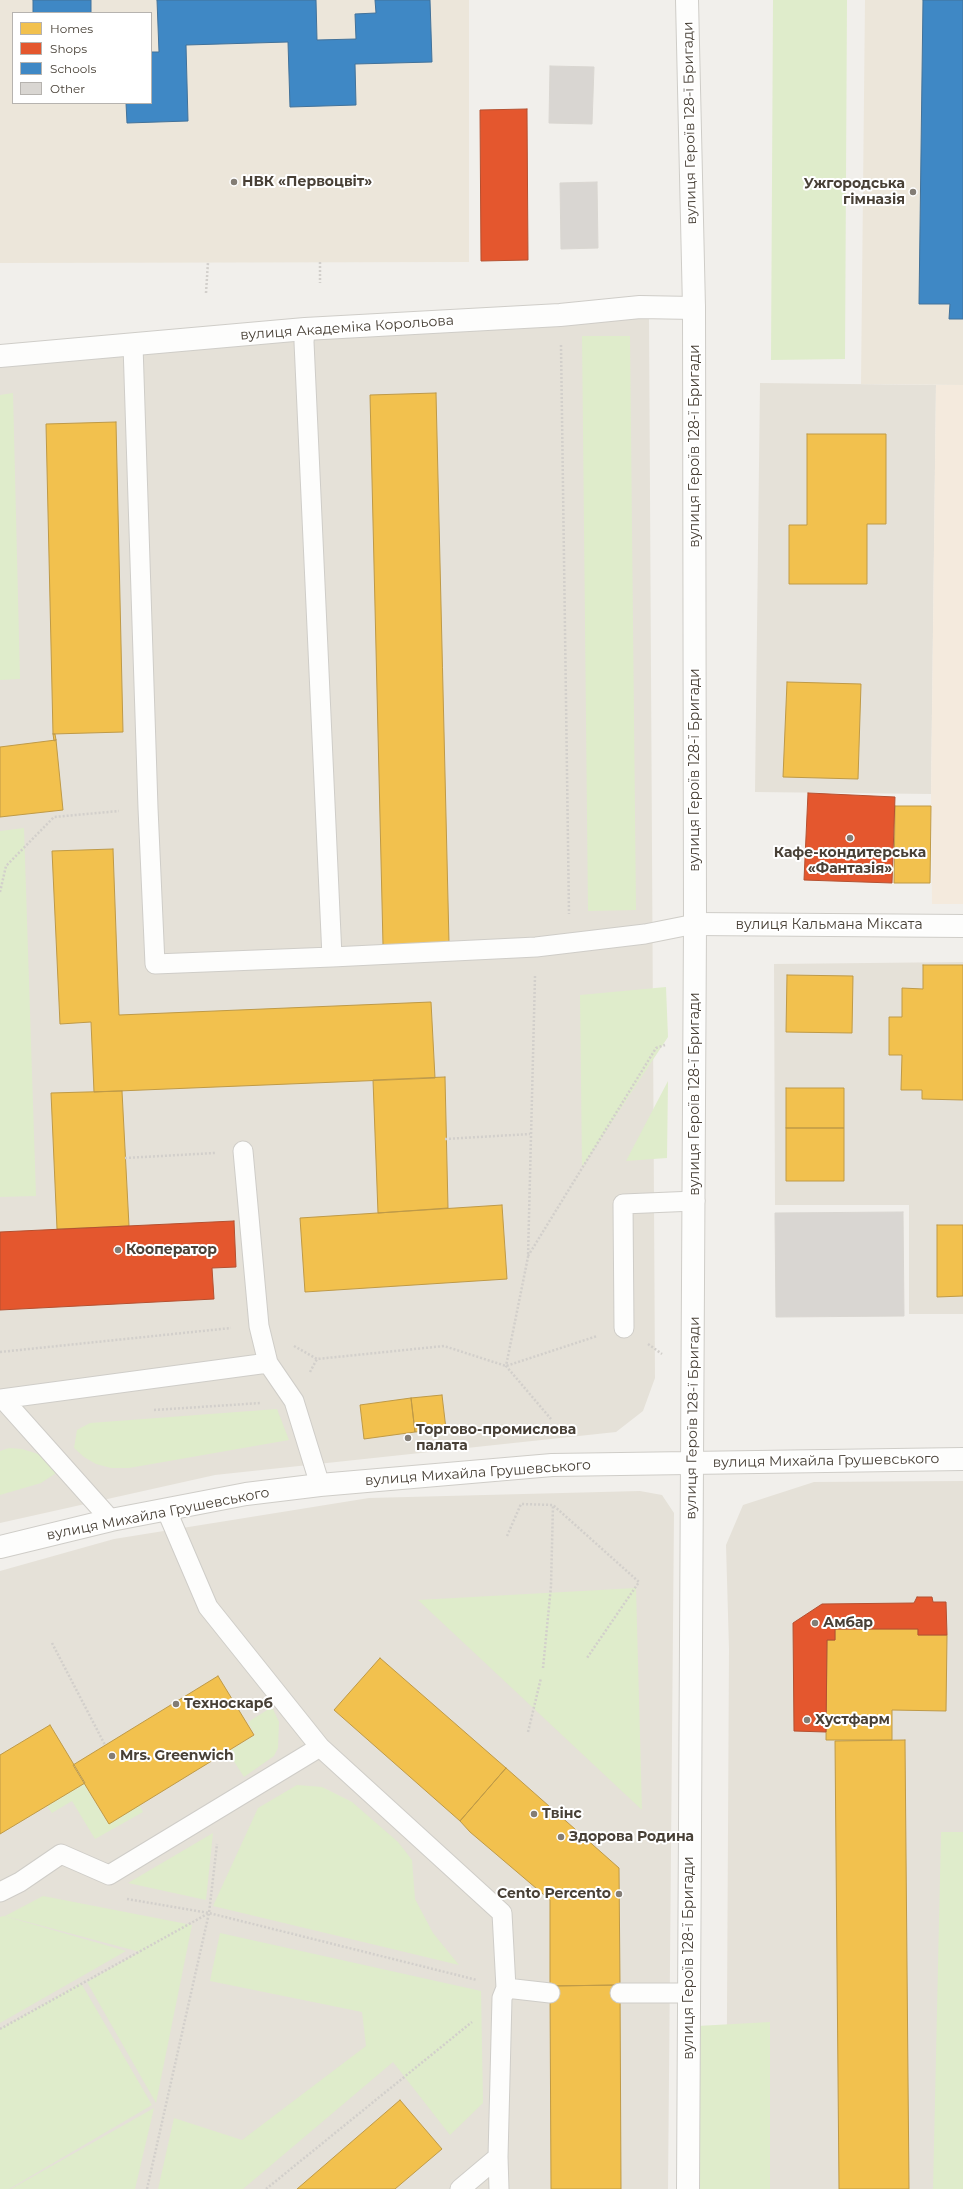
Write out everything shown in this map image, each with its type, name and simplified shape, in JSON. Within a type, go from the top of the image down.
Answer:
[{"type":"street","name":"вулиця Героїв 128-ї Бригади","points":[[687,0],[694,308],[695,924],[695,1200],[688,2189]]},
{"type":"street","name":"вулиця Академіка Корольова","points":[[0,356],[305,328],[560,315],[640,308],[694,308]]},
{"type":"street","name":"вулиця Кальмана Міксата","points":[[695,924],[963,926]]},
{"type":"street","name":"вулиця Михайла Грушевського","points":[[0,1547],[111,1520],[246,1494],[320,1485],[552,1465],[963,1459]]},
{"type":"lane","points":[[305,328],[304,342],[332,957]]},
{"type":"lane","points":[[133,344],[148,808],[155,964],[536,947],[645,934],[695,924]]},
{"type":"lane","points":[[243,1151],[259,1326],[268,1363],[294,1401],[320,1485]]},
{"type":"lane","points":[[624,1328],[623,1204],[695,1200]]},
{"type":"lane","points":[[2,1399],[268,1363]]},
{"type":"lane","points":[[2,1399],[111,1520]]},
{"type":"lane","points":[[166,1510],[208,1607],[320,1747],[502,1913],[504,1993],[498,2157],[499,2189]]},
{"type":"lane","points":[[0,1892],[20,1882],[61,1854],[109,1876],[221,1806],[320,1747]]},
{"type":"lane","points":[[504,1993],[550,1993]]},
{"type":"lane","points":[[620,1993],[689,1993]]},
{"type":"lane","points":[[460,2189],[498,2157]]},
{"type":"path","points":[[206,293],[208,262]]},
{"type":"path","points":[[320,262],[320,283]]},
{"type":"path","points":[[560,315],[570,943]]},
{"type":"path","points":[[0,892],[6,866],[54,817],[148,808]]},
{"type":"path","points":[[506,1366],[528,1257],[536,947]]},
{"type":"path","points":[[528,1257],[656,1048],[695,1034]]},
{"type":"path","points":[[445,1139],[530,1134]]},
{"type":"path","points":[[125,1158],[243,1151]]},
{"type":"path","points":[[0,1352],[259,1326],[317,1359],[444,1346],[506,1366],[551,1419]]},
{"type":"path","points":[[506,1366],[624,1328],[693,1376]]},
{"type":"path","points":[[507,1536],[522,1504],[553,1505],[638,1582],[587,1658]]},
{"type":"path","points":[[543,1668],[551,1586],[553,1505]]},
{"type":"path","points":[[52,1643],[105,1745]]},
{"type":"path","points":[[528,1732],[541,1678]]},
{"type":"path","points":[[147,2189],[209,1913],[221,1806]]},
{"type":"path","points":[[122,1898],[209,1913],[504,1993]]},
{"type":"path","points":[[0,2029],[209,1913]]},
{"type":"path","points":[[266,2189],[504,1993]]},
{"type":"shaded area","name":"НВК «Первоцвіт»","points":[[0,0],[469,0],[469,262],[0,263]]},
{"type":"shaded area","name":"Ужгородська гімназія","points":[[865,0],[963,0],[963,385],[861,384]]},
{"type":"shaded area","points":[[649,318],[655,1378],[643,1411],[616,1432],[215,1475],[0,1523],[0,362],[529,323]]},
{"type":"shaded area","points":[[760,383],[936,385],[931,794],[755,792]]},
{"type":"shaded area","points":[[936,385],[963,385],[963,904],[932,904],[931,794]]},
{"type":"shaded area","points":[[963,962],[963,1314],[909,1314],[909,1205],[775,1205],[774,964]]},
{"type":"shaded area","points":[[963,1481],[963,2189],[726,2189],[729,1649],[726,1545],[743,1505],[814,1482]]},
{"type":"shaded area","points":[[640,1491],[662,1495],[674,1513],[668,2189],[0,2189],[0,1571],[114,1539],[369,1498]]},
{"type":"green space","points":[[773,0],[847,0],[845,359],[771,360]]},
{"type":"green space","points":[[582,336],[630,336],[636,910],[588,911]]},
{"type":"green space","points":[[13,393],[20,679],[0,680],[0,395]]},
{"type":"green space","points":[[24,828],[36,1196],[0,1197],[0,831]]},
{"type":"green space","points":[[666,987],[668,1037],[582,1167],[580,995]]},
{"type":"green space","points":[[668,1081],[667,1158],[626,1161]]},
{"type":"green space","points":[[277,1409],[289,1440],[129,1468],[111,1468],[96,1464],[84,1457],[74,1448],[77,1430],[90,1423]]},
{"type":"green space","points":[[9,1448],[22,1449],[38,1454],[52,1464],[56,1473],[41,1483],[0,1495],[0,1451]]},
{"type":"green space","points":[[636,1588],[642,1810],[418,1600]]},
{"type":"green space","points":[[272,1707],[279,1722],[278,1748],[274,1756],[244,1777],[228,1752],[255,1735],[248,1722]]},
{"type":"green space","points":[[84,1784],[107,1822],[139,1804],[143,1812],[95,1839],[72,1801],[52,1813],[47,1806]]},
{"type":"green space","points":[[297,1785],[322,1787],[352,1802],[398,1842],[412,1860],[415,1899],[433,1933],[459,1965],[213,1906],[258,1808]]},
{"type":"green space","points":[[941,1832],[963,1832],[963,2189],[933,2189]]},
{"type":"green space","points":[[213,1833],[206,1900],[128,1883]]},
{"type":"green space","points":[[43,1896],[192,1925],[156,2103],[87,1982],[140,1952],[5,1916]]},
{"type":"green space","points":[[4,1916],[126,1951],[0,2023],[0,1917]]},
{"type":"green space","points":[[220,1933],[481,1991],[483,2103],[450,2135],[393,2062],[243,2189],[158,2189],[174,2118],[242,2140],[366,2046],[362,2012],[210,1981]]},
{"type":"green space","points":[[81,1983],[152,2105],[9,2189],[0,2189],[0,2029]]},
{"type":"green space","points":[[770,2022],[770,2189],[698,2189],[697,2026]]},
{"type":"green space","points":[[154,2108],[135,2189],[11,2189]]},
{"type":"building: Homes","points":[[436,393],[449,943],[383,945],[370,395]]},
{"type":"building: Homes","points":[[116,422],[123,732],[53,734],[46,424]]},
{"type":"building: Homes","points":[[807,434],[886,434],[886,524],[867,524],[867,584],[789,584],[789,525],[807,525]]},
{"type":"building: Homes","points":[[787,682],[861,684],[858,779],[783,777]]},
{"type":"building: Homes","points":[[53,734],[55,734],[56,740],[54,741]]},
{"type":"building: Homes","points":[[56,740],[63,810],[0,817],[0,747]]},
{"type":"building: Homes","points":[[895,806],[931,806],[930,883],[894,883]]},
{"type":"building: Homes","points":[[113,849],[119,1015],[431,1002],[435,1078],[94,1092],[91,1022],[60,1024],[52,851]]},
{"type":"building: Homes","points":[[923,965],[963,965],[963,1100],[922,1099],[922,1090],[901,1090],[902,1055],[889,1055],[889,1017],[902,1017],[902,988],[923,989]]},
{"type":"building: Homes","points":[[787,975],[853,976],[852,1033],[786,1032]]},
{"type":"building: Homes","points":[[445,1077],[448,1208],[378,1213],[373,1080]]},
{"type":"building: Homes","points":[[786,1088],[844,1088],[844,1128],[786,1128]]},
{"type":"building: Homes","points":[[122,1091],[129,1226],[57,1229],[51,1093]]},
{"type":"building: Homes","points":[[786,1128],[844,1128],[844,1181],[786,1181]]},
{"type":"building: Homes","points":[[502,1205],[507,1279],[305,1292],[300,1218]]},
{"type":"building: Homes","points":[[937,1225],[963,1225],[963,1296],[937,1297]]},
{"type":"building: Homes","points":[[442,1395],[446,1429],[415,1432],[411,1398]]},
{"type":"building: Homes","points":[[411,1398],[415,1432],[364,1439],[360,1405]]},
{"type":"building: Homes","points":[[835,1629],[918,1629],[918,1635],[947,1635],[946,1711],[892,1710],[892,1740],[826,1740],[827,1640],[835,1640]]},
{"type":"building: Homes","points":[[380,1658],[506,1768],[460,1821],[334,1710]]},
{"type":"building: Homes","points":[[218,1676],[254,1735],[109,1824],[73,1765]]},
{"type":"building: Homes","points":[[50,1725],[85,1783],[0,1834],[0,1755]]},
{"type":"building: Homes","points":[[905,1740],[909,2189],[839,2189],[835,1741]]},
{"type":"building: Homes","points":[[506,1768],[619,1868],[620,1985],[550,1986],[550,1900],[470,1832],[460,1821]]},
{"type":"building: Homes","points":[[620,1985],[621,2189],[551,2189],[550,1986]]},
{"type":"building: Homes","points":[[400,2100],[442,2149],[395,2189],[297,2189]]},
{"type":"building: Shops","points":[[527,109],[528,260],[481,261],[480,110]]},
{"type":"building: Shops","name":"Кафе-кондитерська «Фантазія»","points":[[808,793],[895,797],[892,883],[804,880]]},
{"type":"building: Shops","name":"Кооператор","points":[[234,1221],[236,1267],[212,1268],[214,1299],[0,1310],[0,1232]]},
{"type":"building: Shops","points":[[917,1597],[932,1597],[933,1602],[946,1602],[947,1635],[918,1635],[918,1629],[835,1629],[835,1640],[827,1640],[826,1732],[794,1731],[793,1623],[822,1604],[914,1603]]},
{"type":"building: Schools","points":[[33,0],[91,0],[91,12],[33,12]]},
{"type":"building: Schools","points":[[157,0],[316,0],[317,40],[356,39],[355,14],[376,13],[375,0],[430,0],[432,62],[355,64],[356,105],[290,107],[288,42],[186,45],[188,121],[127,123],[126,104],[152,104],[152,52],[159,52]]},
{"type":"building: Schools","points":[[923,0],[963,0],[963,319],[949,319],[950,304],[919,304]]},
{"type":"building: Other","points":[[550,66],[594,67],[592,124],[549,123]]},
{"type":"building: Other","points":[[597,182],[598,248],[561,249],[560,183]]},
{"type":"building: Other","points":[[903,1212],[904,1316],[776,1317],[775,1213]]},
{"type":"place","name":"НВК «Первоцвіт»","points":[[234,182]]},
{"type":"place","name":"Ужгородська гімназія","points":[[913,192]]},
{"type":"place","name":"Кафе-кондитерська «Фантазія»","points":[[850,838]]},
{"type":"place","name":"Кооператор","points":[[118,1250]]},
{"type":"place","name":"Торгово-промислова палата","points":[[408,1438]]},
{"type":"place","name":"Амбар","points":[[815,1623]]},
{"type":"place","name":"Техноскарб","points":[[176,1704]]},
{"type":"place","name":"Хустфарм","points":[[807,1720]]},
{"type":"place","name":"Mrs. Greenwich","points":[[112,1756]]},
{"type":"place","name":"Твінс","points":[[534,1814]]},
{"type":"place","name":"Здорова Родина","points":[[561,1837]]},
{"type":"place","name":"Cento Percento","points":[[619,1894]]}]
